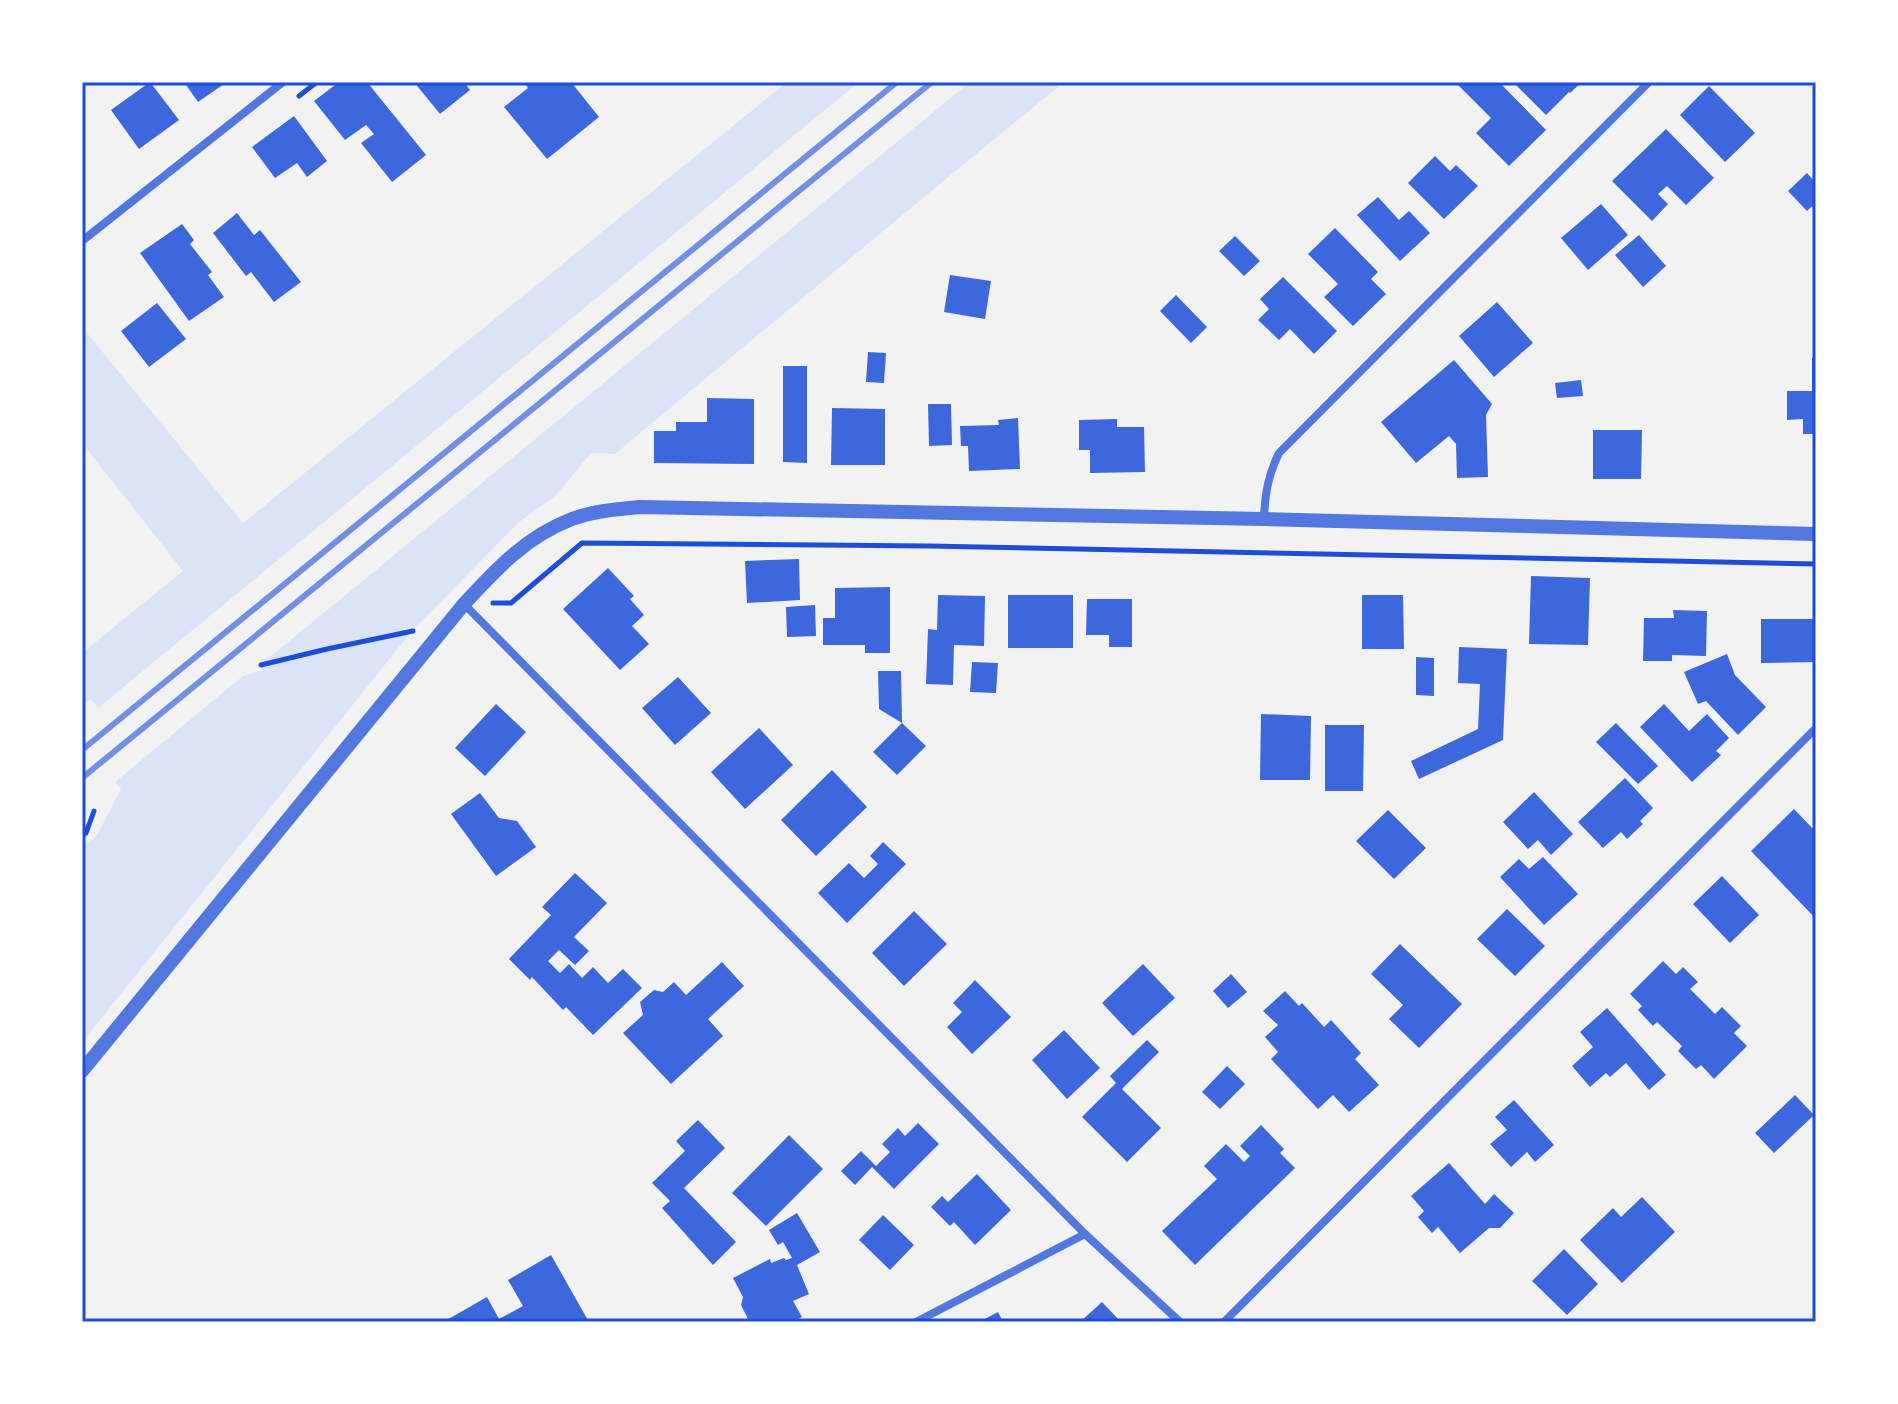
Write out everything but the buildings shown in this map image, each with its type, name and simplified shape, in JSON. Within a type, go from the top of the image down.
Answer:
[{"type":"street","points":[[82,241],[283,82]]},
{"type":"street","points":[[1264,519],[1270,472],[1279,453],[1649,82]]},
{"type":"street","points":[[82,1071],[445,625],[496,570],[531,539],[574,518],[640,507],[1816,534]]},
{"type":"street","points":[[464,604],[1085,1234],[1180,1322]]},
{"type":"street","points":[[1224,1322],[1816,728]]},
{"type":"street","points":[[916,1322],[1085,1234]]},
{"type":"path","points":[[464,604],[511,603],[582,543],[929,546],[1816,564]]},
{"type":"path","points":[[261,665],[445,625]]},
{"type":"path","points":[[82,836],[94,811]]},
{"type":"shaded area","points":[[787,82],[859,82],[98,708],[91,699],[82,706],[82,653],[183,571],[82,443],[82,327],[243,523]]},
{"type":"shaded area","points":[[970,82],[1064,82],[615,454],[591,453],[556,495],[518,523],[412,631],[83,1041],[82,847],[97,835],[121,789],[115,782],[243,676],[262,670],[260,659],[270,657]]},
{"type":"railway","points":[[82,750],[897,82]]},
{"type":"railway","points":[[82,778],[932,82]]}]
